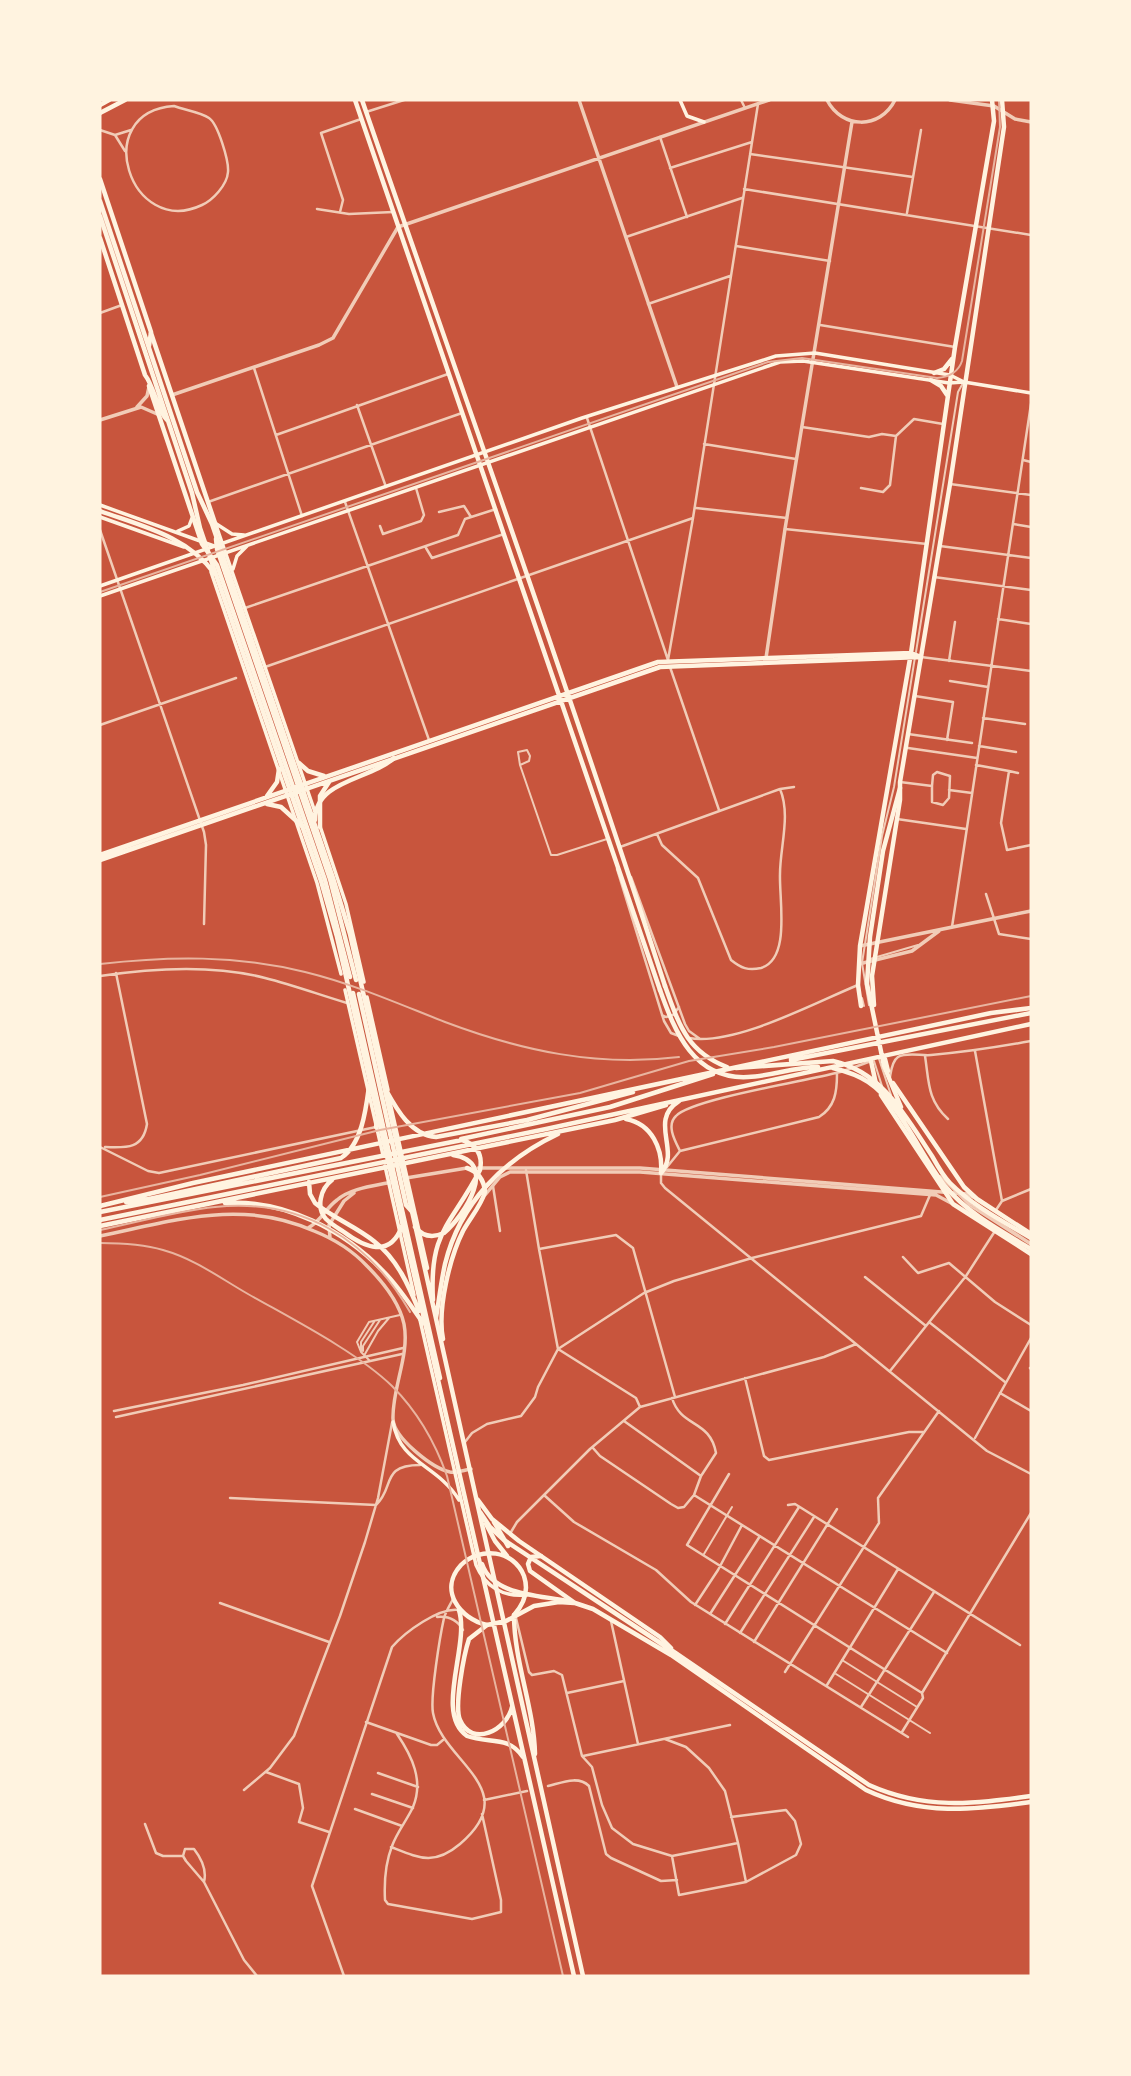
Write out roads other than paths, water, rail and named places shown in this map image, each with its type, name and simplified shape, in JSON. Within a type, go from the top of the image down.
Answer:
[{"type":"main road","points":[[100,105],[109,100]]},
{"type":"main road","points":[[100,113],[125,100]]},
{"type":"main road","points":[[355,100],[660,990],[681,1042],[703,1064],[725,1074],[746,1077],[812,1067],[831,1067],[852,1073],[870,1083],[890,1104],[945,1186],[964,1206],[1031,1244]]},
{"type":"main road","points":[[362,100],[528,575],[666,986],[687,1039],[699,1053],[727,1066],[756,1068],[833,1061],[845,1063],[870,1076],[895,1101],[950,1182],[1031,1244]]},
{"type":"main road","points":[[680,100],[687,116],[704,122]]},
{"type":"main road","points":[[871,1005],[873,969],[915,696],[915,656],[927,544],[949,383],[994,121],[992,100]]},
{"type":"main road","points":[[862,1006],[858,985],[863,945],[915,656],[940,546],[961,383],[988,228],[1004,115],[1002,100]]},
{"type":"main road","points":[[100,180],[102,193],[307,786],[350,934],[583,1976]]},
{"type":"main road","points":[[100,201],[195,493],[200,528],[330,908],[574,1976]]},
{"type":"main road","points":[[100,216],[168,420],[195,493],[212,524],[346,904],[364,982]]},
{"type":"main road","points":[[100,238],[297,821],[341,974]]},
{"type":"main road","points":[[149,347],[151,332]]},
{"type":"main road","points":[[100,596],[206,555],[216,547],[250,534],[677,387],[785,354],[815,353],[952,376],[961,383]]},
{"type":"main road","points":[[934,373],[944,369],[953,359]]},
{"type":"main road","points":[[100,586],[206,555],[226,553],[780,362],[813,362],[1031,393]]},
{"type":"main road","points":[[145,375],[152,384],[163,415],[168,420]]},
{"type":"main road","points":[[931,380],[941,386],[948,395]]},
{"type":"main road","points":[[100,505],[216,547]]},
{"type":"main road","points":[[192,516],[211,510]]},
{"type":"main road","points":[[100,511],[179,541],[202,559],[218,580]]},
{"type":"main road","points":[[176,532],[189,526],[192,516]]},
{"type":"main road","points":[[100,517],[206,555],[218,568],[257,672],[269,678]]},
{"type":"main road","points":[[215,523],[232,534],[250,534]]},
{"type":"main road","points":[[215,523],[216,547],[296,789],[338,906],[351,957],[353,979],[306,818]]},
{"type":"main road","points":[[172,543],[177,544],[182,540],[176,532]]},
{"type":"main road","points":[[233,574],[237,556],[250,544]]},
{"type":"main road","points":[[238,610],[248,618]]},
{"type":"main road","points":[[250,685],[257,672],[261,654]]},
{"type":"main road","points":[[669,663],[766,657],[915,656]]},
{"type":"main road","points":[[101,855],[259,805],[296,789],[337,778],[658,662],[915,656]]},
{"type":"main road","points":[[307,786],[429,741],[562,698]]},
{"type":"main road","points":[[286,758],[302,773]]},
{"type":"main road","points":[[318,827],[316,806],[326,793],[383,768],[394,758]]},
{"type":"main road","points":[[299,763],[314,774],[329,776]]},
{"type":"main road","points":[[291,765],[296,789]]},
{"type":"main road","points":[[265,798],[277,782],[279,769]]},
{"type":"main road","points":[[318,827],[320,796],[325,786],[337,778]]},
{"type":"main road","points":[[900,785],[883,851],[867,984],[884,1066],[906,1117]]},
{"type":"main road","points":[[200,823],[265,798],[287,793]]},
{"type":"main road","points":[[259,805],[275,804],[281,807],[308,831]]},
{"type":"main road","points":[[333,939],[343,946]]},
{"type":"main road","points":[[351,957],[356,943]]},
{"type":"main road","points":[[338,960],[343,946]]},
{"type":"main road","points":[[345,990],[477,1556]]},
{"type":"main road","points":[[356,993],[443,1391],[462,1504],[477,1556],[493,1581],[525,1594],[575,1603]]},
{"type":"main road","points":[[367,997],[379,1051],[382,1083],[382,1109],[376,1127]]},
{"type":"main road","points":[[359,1007],[391,1107],[477,1501],[484,1519],[496,1534],[674,1652],[844,1770],[879,1790],[915,1801],[942,1805],[1031,1797]]},
{"type":"main road","points":[[756,1068],[1015,1016],[1031,1010]]},
{"type":"main road","points":[[100,1206],[149,1199],[193,1186],[497,1117],[737,1066],[991,1013],[1031,1010]]},
{"type":"main road","points":[[100,1226],[117,1219],[1031,1024]]},
{"type":"main road","points":[[379,1051],[382,1083],[411,1126],[429,1137],[570,1109],[657,1084]]},
{"type":"main road","points":[[372,1053],[379,1068]]},
{"type":"main road","points":[[882,1059],[890,1077],[952,1171],[974,1197],[1031,1244]]},
{"type":"main road","points":[[873,1060],[876,1084],[883,1099],[953,1204],[995,1231],[1031,1244]]},
{"type":"main road","points":[[100,1212],[610,1107],[737,1066]]},
{"type":"main road","points":[[193,1186],[341,1158],[353,1147],[359,1133],[370,1082]]},
{"type":"main road","points":[[100,1220],[210,1203],[615,1121],[683,1098]]},
{"type":"main road","points":[[663,1171],[668,1153],[664,1130],[666,1115],[683,1098]]},
{"type":"main road","points":[[382,1109],[391,1107]]},
{"type":"main road","points":[[622,1119],[638,1122],[650,1132],[659,1150],[663,1171]]},
{"type":"main road","points":[[436,1322],[445,1265],[459,1228],[481,1192],[509,1163],[567,1130]]},
{"type":"main road","points":[[436,1322],[432,1284],[436,1246],[445,1225],[475,1180],[481,1163],[474,1145],[453,1140]]},
{"type":"main road","points":[[414,1223],[420,1233],[425,1235],[444,1233],[475,1189],[477,1176],[472,1164],[463,1157],[449,1154]]},
{"type":"main road","points":[[324,1167],[314,1173],[310,1180],[312,1198],[320,1207],[375,1242],[387,1253],[405,1280],[425,1325]]},
{"type":"main road","points":[[442,1334],[446,1288],[457,1247],[484,1196],[485,1188],[480,1177],[467,1168]]},
{"type":"main road","points":[[338,1177],[328,1183],[321,1197],[323,1213],[328,1221],[361,1244],[371,1247],[381,1247],[392,1242],[402,1226]]},
{"type":"main road","points":[[398,1180],[406,1205],[415,1215]]},
{"type":"main road","points":[[210,1203],[269,1206],[322,1225],[369,1257],[400,1290],[425,1325]]},
{"type":"main road","points":[[429,1331],[435,1335],[442,1334]]},
{"type":"main road","points":[[435,1383],[443,1391]]},
{"type":"main road","points":[[393,1422],[401,1447],[443,1479],[462,1504]]},
{"type":"main road","points":[[477,1501],[492,1519],[508,1546]]},
{"type":"main road","points":[[477,1501],[491,1534],[507,1556]]},
{"type":"main road","points":[[492,1519],[541,1556],[660,1637],[674,1652]]},
{"type":"main road","points":[[507,1556],[510,1534]]},
{"type":"main road","points":[[512,1703],[507,1719],[494,1732],[473,1732],[467,1729],[459,1718],[458,1707],[468,1644],[473,1634],[487,1625],[506,1621],[514,1615],[521,1607],[525,1594],[523,1574],[517,1563],[495,1552],[477,1556],[462,1564],[455,1574],[453,1597],[463,1630],[453,1703],[454,1722],[467,1736],[510,1743],[520,1752],[526,1764]]},
{"type":"main road","points":[[517,1563],[529,1560],[534,1555],[541,1556]]},
{"type":"main road","points":[[529,1560],[530,1571],[575,1603],[611,1620],[671,1656],[841,1774],[877,1795],[914,1806],[942,1810],[976,1810],[1031,1802]]},
{"type":"main road","points":[[514,1615],[546,1604],[575,1603]]},
{"type":"main road","points":[[459,1610],[475,1622],[487,1625]]},
{"type":"main road","points":[[514,1615],[516,1640],[533,1718],[535,1762]]},
{"type":"street","points":[[366,112],[404,100]]},
{"type":"street","points":[[579,100],[677,387]]},
{"type":"street","points":[[741,100],[745,108]]},
{"type":"street","points":[[172,395],[333,338],[398,226],[769,100]]},
{"type":"street","points":[[827,100],[834,111],[852,122],[864,123],[876,120],[886,113],[895,100]]},
{"type":"street","points":[[950,100],[994,106],[1004,115],[1031,122]]},
{"type":"street","points":[[669,663],[758,103]]},
{"type":"street","points":[[174,106],[208,117],[215,124],[221,140],[229,171],[226,180],[211,201],[190,210],[162,208],[140,194],[129,176],[125,151],[131,130],[146,114],[161,107],[174,106]]},
{"type":"street","points":[[340,212],[343,200],[321,133],[362,118]]},
{"type":"street","points":[[766,657],[852,122]]},
{"type":"street","points":[[100,133],[114,135],[131,130]]},
{"type":"street","points":[[907,214],[921,130]]},
{"type":"street","points":[[114,135],[125,151]]},
{"type":"street","points":[[660,137],[687,217]]},
{"type":"street","points":[[670,168],[752,142]]},
{"type":"street","points":[[750,154],[913,177]]},
{"type":"street","points":[[744,189],[1031,235]]},
{"type":"street","points":[[626,237],[743,198]]},
{"type":"street","points":[[317,209],[393,212]]},
{"type":"street","points":[[735,245],[830,261]]},
{"type":"street","points":[[648,304],[730,276]]},
{"type":"street","points":[[100,313],[122,305]]},
{"type":"street","points":[[819,325],[955,347]]},
{"type":"street","points":[[254,368],[302,516]]},
{"type":"street","points":[[276,435],[449,374]]},
{"type":"street","points":[[135,408],[147,396],[149,386]]},
{"type":"street","points":[[952,927],[1017,494],[1030,427],[1031,404]]},
{"type":"street","points":[[357,405],[386,487]]},
{"type":"street","points":[[100,420],[135,408],[151,410],[159,416]]},
{"type":"street","points":[[208,502],[462,413]]},
{"type":"street","points":[[587,418],[719,810]]},
{"type":"street","points":[[861,488],[883,492],[890,485],[896,436],[914,419],[944,424]]},
{"type":"street","points":[[802,427],[869,437],[882,434],[896,436]]},
{"type":"street","points":[[704,444],[796,459]]},
{"type":"street","points":[[1023,460],[1031,461]]},
{"type":"street","points":[[950,484],[1031,495]]},
{"type":"street","points":[[380,526],[383,534],[421,521],[424,515],[416,488]]},
{"type":"street","points":[[345,502],[429,741]]},
{"type":"street","points":[[439,512],[464,506],[471,517]]},
{"type":"street","points":[[695,508],[787,518]]},
{"type":"street","points":[[245,608],[458,535],[465,519],[495,509]]},
{"type":"street","points":[[265,667],[693,518]]},
{"type":"street","points":[[1013,524],[1031,527]]},
{"type":"street","points":[[785,529],[927,544]]},
{"type":"street","points":[[100,530],[206,845],[204,923]]},
{"type":"street","points":[[425,547],[432,558],[504,534]]},
{"type":"street","points":[[940,546],[1031,558]]},
{"type":"street","points":[[934,577],[1031,590]]},
{"type":"street","points":[[998,619],[1031,624]]},
{"type":"street","points":[[949,660],[955,622]]},
{"type":"street","points":[[915,656],[1031,671]]},
{"type":"street","points":[[100,725],[236,677]]},
{"type":"street","points":[[950,681],[988,687]]},
{"type":"street","points":[[915,696],[953,702],[947,740]]},
{"type":"street","points":[[983,718],[1025,724]]},
{"type":"street","points":[[908,734],[972,743]]},
{"type":"street","points":[[979,746],[1016,752]]},
{"type":"street","points":[[906,747],[977,758]]},
{"type":"street","points":[[976,765],[1018,773]]},
{"type":"street","points":[[1009,771],[1001,823],[1007,850],[1031,845]]},
{"type":"street","points":[[937,772],[950,776],[947,803],[934,804],[932,786],[933,775],[937,772]]},
{"type":"street","points":[[900,785],[932,786]]},
{"type":"street","points":[[703,1041],[689,1031],[621,849],[719,810],[780,789],[794,787]]},
{"type":"street","points":[[657,834],[662,845],[698,878],[731,960],[743,969],[757,969],[769,965],[779,953],[781,937],[780,872],[785,809],[780,789]]},
{"type":"street","points":[[949,790],[972,793]]},
{"type":"street","points":[[897,819],[967,829]]},
{"type":"street","points":[[608,838],[662,1014],[671,1033],[703,1041],[725,1037],[858,985]]},
{"type":"street","points":[[986,894],[999,934],[1031,939]]},
{"type":"street","points":[[863,945],[1031,911]]},
{"type":"street","points":[[860,965],[876,958],[912,951],[929,941],[941,929]]},
{"type":"street","points":[[873,969],[884,958]]},
{"type":"street","points":[[100,976],[185,969],[240,974],[264,977],[359,1007]]},
{"type":"street","points":[[116,973],[147,1124],[145,1137],[126,1149],[124,1157]]},
{"type":"street","points":[[662,1014],[666,1017],[673,1015],[679,1007]]},
{"type":"street","points":[[890,1077],[896,1058],[903,1055],[925,1056],[975,1051],[1031,1041]]},
{"type":"street","points":[[975,1051],[1002,1201]]},
{"type":"street","points":[[925,1056],[928,1086],[939,1111],[948,1119]]},
{"type":"street","points":[[680,1151],[672,1131],[673,1119],[677,1114],[700,1104],[837,1073],[873,1060]]},
{"type":"street","points":[[837,1073],[837,1093],[829,1108],[819,1117],[680,1151],[663,1171],[662,1183],[974,1440],[1004,1461],[1031,1474]]},
{"type":"street","points":[[100,1147],[148,1171],[159,1173],[376,1127]]},
{"type":"street","points":[[100,1147],[132,1146]]},
{"type":"street","points":[[490,1167],[500,1231]]},
{"type":"street","points":[[307,1228],[319,1222],[337,1199],[360,1189],[467,1168],[663,1171],[958,1193],[974,1197]]},
{"type":"street","points":[[484,1196],[505,1175],[526,1169]]},
{"type":"street","points":[[526,1169],[558,1349],[636,1398],[640,1407]]},
{"type":"street","points":[[663,1171],[930,1195],[942,1197],[953,1204]]},
{"type":"street","points":[[330,1238],[330,1224],[344,1202],[360,1189]]},
{"type":"street","points":[[986,1225],[1002,1201],[1031,1189]]},
{"type":"street","points":[[466,1442],[479,1428],[521,1416],[526,1412],[536,1397],[558,1349],[644,1293],[751,1258],[921,1216],[930,1195]]},
{"type":"street","points":[[100,1236],[214,1213],[274,1216],[330,1238],[362,1260],[396,1302],[401,1315],[405,1331],[403,1348],[393,1422],[376,1506],[294,1736],[266,1772],[244,1790]]},
{"type":"street","points":[[890,1371],[966,1276],[995,1231]]},
{"type":"street","points":[[539,1249],[616,1235],[633,1248],[673,1398],[680,1414],[711,1436],[716,1453],[701,1476],[694,1495],[684,1507],[678,1508],[592,1447]]},
{"type":"street","points":[[903,1256],[906,1263],[918,1273],[949,1263],[995,1302],[1031,1325]]},
{"type":"street","points":[[865,1277],[926,1326]]},
{"type":"street","points":[[929,1322],[1005,1382]]},
{"type":"street","points":[[974,1440],[1031,1338]]},
{"type":"street","points":[[510,1534],[517,1522],[592,1447],[640,1407],[824,1357],[856,1344]]},
{"type":"street","points":[[114,1411],[240,1386],[364,1354],[403,1348]]},
{"type":"street","points":[[116,1417],[402,1354]]},
{"type":"street","points":[[745,1377],[764,1456],[769,1460],[899,1434],[925,1432]]},
{"type":"street","points":[[1000,1393],[1031,1411]]},
{"type":"street","points":[[785,1672],[879,1523],[878,1498],[939,1411]]},
{"type":"street","points":[[624,1420],[701,1476]]},
{"type":"street","points":[[393,1422],[403,1440],[440,1467],[458,1472],[471,1469]]},
{"type":"street","points":[[230,1498],[376,1506],[383,1499],[387,1482],[394,1473],[409,1465],[425,1466]]},
{"type":"street","points":[[729,1474],[687,1545],[922,1693]]},
{"type":"street","points":[[544,1495],[574,1522],[656,1570],[695,1605],[908,1737]]},
{"type":"street","points":[[694,1495],[947,1653]]},
{"type":"street","points":[[788,1505],[795,1504],[1020,1645]]},
{"type":"street","points":[[725,1624],[799,1507]]},
{"type":"street","points":[[754,1642],[838,1509]]},
{"type":"street","points":[[902,1733],[923,1698],[922,1693],[1031,1513]]},
{"type":"street","points":[[740,1633],[814,1517]]},
{"type":"street","points":[[695,1605],[743,1525]]},
{"type":"street","points":[[710,1614],[760,1535]]},
{"type":"street","points":[[827,1685],[898,1569]]},
{"type":"street","points":[[861,1707],[934,1592]]},
{"type":"street","points":[[397,1734],[413,1763],[418,1787],[413,1808],[391,1847],[384,1877],[385,1900],[388,1904],[471,1919],[501,1912],[502,1900],[482,1814],[484,1800],[480,1786],[467,1764],[443,1738],[436,1723],[433,1706],[444,1617],[453,1597]]},
{"type":"street","points":[[220,1603],[329,1642]]},
{"type":"street","points":[[344,1976],[312,1886],[392,1647],[408,1631],[433,1617],[446,1610],[459,1610]]},
{"type":"street","points":[[514,1615],[529,1672],[532,1675],[554,1671],[562,1675],[582,1756],[592,1767],[602,1805],[612,1828],[633,1844],[672,1856],[737,1843]]},
{"type":"street","points":[[433,1617],[444,1617],[459,1623],[463,1630]]},
{"type":"street","points":[[611,1620],[638,1744]]},
{"type":"street","points":[[567,1693],[624,1681]]},
{"type":"street","points":[[366,1722],[431,1745],[441,1744],[443,1738]]},
{"type":"street","points":[[582,1756],[730,1725]]},
{"type":"street","points":[[665,1739],[686,1747],[709,1768],[725,1791],[747,1882]]},
{"type":"street","points":[[266,1772],[299,1784],[303,1808],[299,1822],[330,1832]]},
{"type":"street","points":[[378,1773],[418,1787]]},
{"type":"street","points":[[548,1786],[584,1781],[589,1786],[606,1854],[661,1881],[677,1880]]},
{"type":"street","points":[[484,1800],[527,1791]]},
{"type":"street","points":[[372,1794],[413,1808]]},
{"type":"street","points":[[594,1808],[602,1805]]},
{"type":"street","points":[[355,1809],[402,1826]]},
{"type":"street","points":[[672,1856],[680,1895],[747,1882],[796,1855],[802,1844],[795,1821],[786,1810],[730,1817]]},
{"type":"street","points":[[391,1847],[420,1858],[438,1857],[450,1852],[469,1836],[482,1814]]},
{"type":"street","points":[[145,1824],[156,1853],[163,1856],[183,1856]]},
{"type":"street","points":[[183,1856],[185,1849],[194,1849],[203,1867],[204,1882]]},
{"type":"street","points":[[183,1856],[204,1882],[244,1960],[257,1976]]},
{"type":"lane","points":[[915,656],[961,383]]},
{"type":"lane","points":[[520,765],[529,761],[527,750],[518,752],[520,765],[551,855],[608,838]]},
{"type":"lane","points":[[876,958],[929,941]]},
{"type":"lane","points":[[860,965],[871,1005]]},
{"type":"lane","points":[[860,965],[862,1006]]},
{"type":"lane","points":[[882,1059],[889,1092],[939,1170],[958,1193]]},
{"type":"lane","points":[[873,1060],[879,1082],[937,1171],[958,1193],[1031,1244]]},
{"type":"lane","points":[[370,1362],[364,1354],[361,1342],[374,1321],[401,1315]]},
{"type":"lane","points":[[364,1354],[390,1317]]},
{"type":"lane","points":[[364,1354],[363,1346],[381,1319]]},
{"type":"lane","points":[[704,1555],[732,1507]]},
{"type":"lane","points":[[842,1660],[918,1708]]},
{"type":"lane","points":[[834,1673],[930,1733]]},
{"type":"tram line","points":[[100,592],[768,362],[802,358],[937,378],[953,374],[962,361],[1000,127],[999,100]]},
{"type":"railway","points":[[100,964],[152,959],[203,959],[279,966],[341,982],[445,1022],[531,1048],[619,1060],[679,1057]]},
{"type":"railway","points":[[100,1197],[380,1130],[580,1093],[689,1061],[774,1047],[1031,996]]},
{"type":"railway","points":[[100,1230],[215,1207],[276,1209],[304,1217],[353,1244],[393,1286],[410,1312]]},
{"type":"railway","points":[[100,1243],[155,1248],[186,1258],[207,1269],[323,1337],[378,1373],[410,1406],[425,1428],[447,1476],[563,1976]]}]
